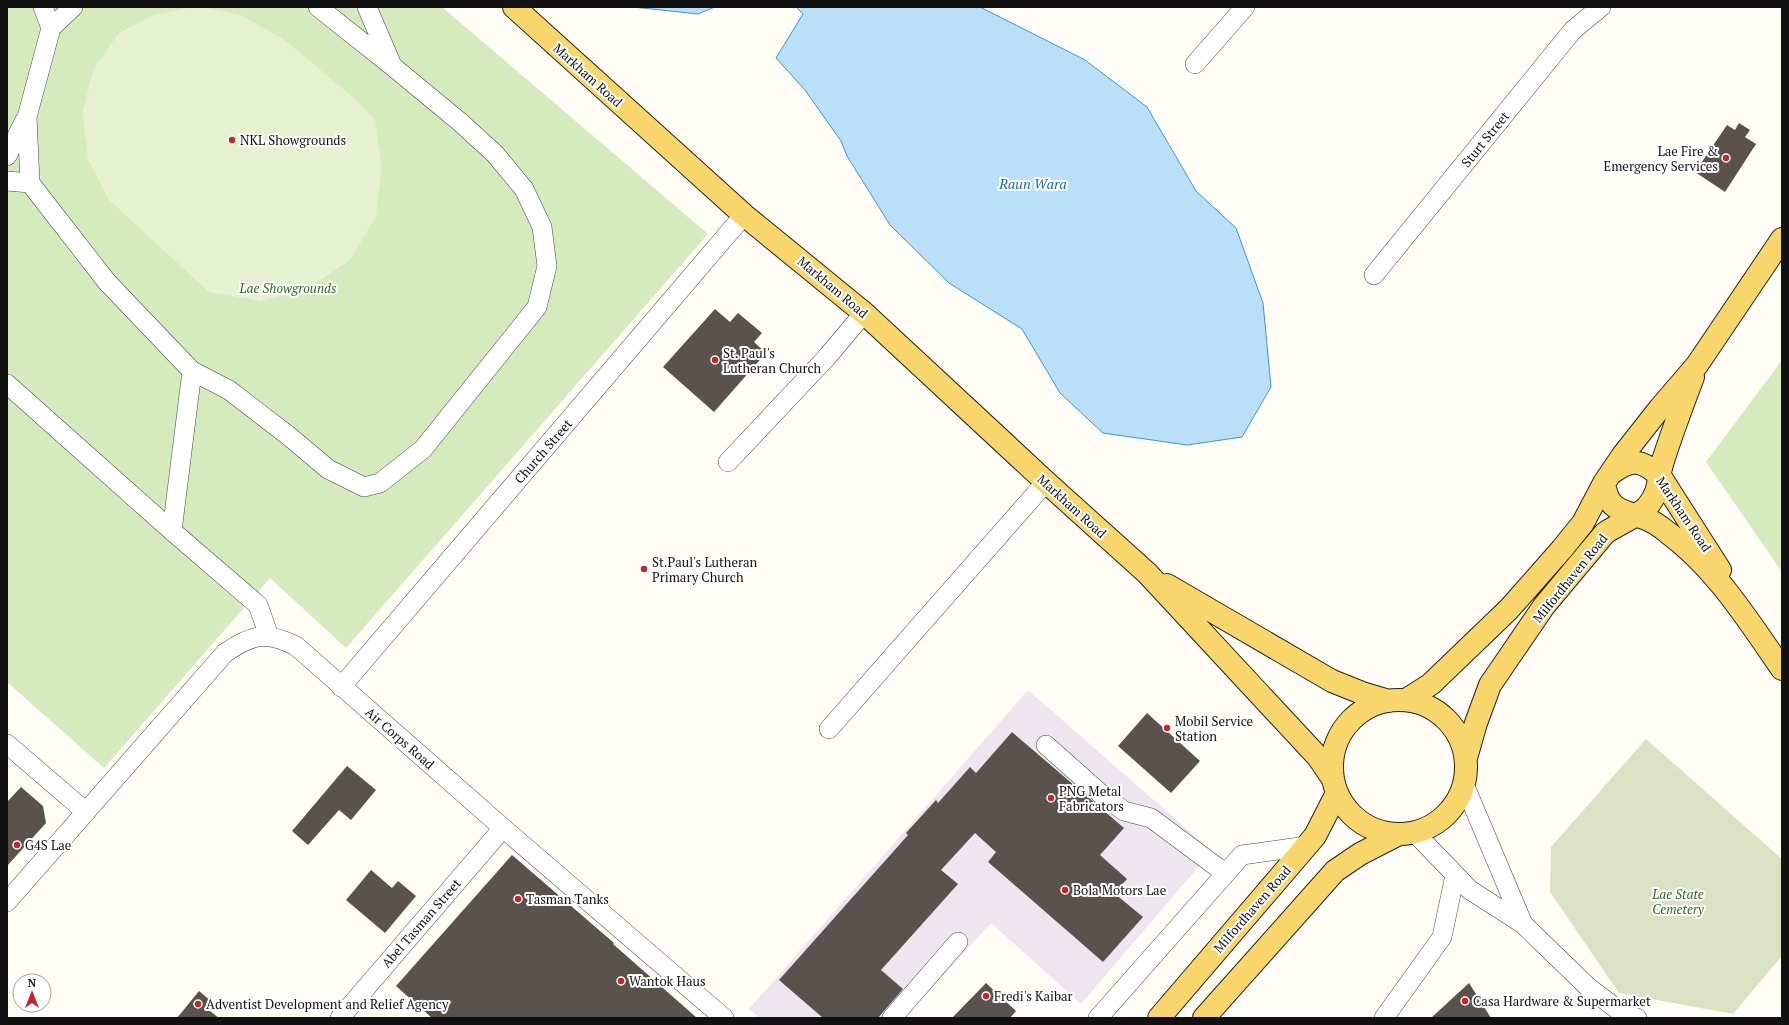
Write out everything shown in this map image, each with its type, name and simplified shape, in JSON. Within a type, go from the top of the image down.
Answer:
[{"type":"main road","name":"Markham Road","points":[[514,7],[744,215],[864,313],[1046,482],[1147,573],[1318,757],[1335,786]]},
{"type":"main road","name":"Milfordhaven Road","points":[[1398,701],[1430,684],[1509,609],[1583,523],[1608,477],[1641,431],[1697,365],[1782,239]]},
{"type":"main road","name":"Milfordhaven Road","points":[[1466,758],[1476,723],[1490,685],[1502,665],[1544,606],[1605,533],[1646,508],[1653,500],[1658,489],[1663,460],[1697,365]]},
{"type":"main road","name":"Markham Road","points":[[1733,599],[1713,557],[1660,476],[1646,465],[1637,462],[1629,462],[1608,477],[1606,497],[1612,504],[1619,510],[1655,523],[1686,546],[1733,599],[1782,669]]},
{"type":"main road","name":"Markham Road","points":[[1147,573],[1332,681],[1362,693],[1398,701]]},
{"type":"main road","points":[[1204,1018],[1335,871],[1360,854],[1407,833],[1428,828],[1445,816],[1459,800],[1466,779],[1466,758],[1460,737],[1446,719],[1428,706],[1398,701],[1369,707],[1351,720],[1339,738],[1333,758],[1335,786],[1349,812],[1365,825],[1385,833],[1407,833]]},
{"type":"main road","name":"Milfordhaven Road","points":[[1158,1018],[1306,846],[1324,822],[1335,786]]},
{"type":"street","points":[[43,7],[51,28]]},
{"type":"street","points":[[7,156],[27,117],[51,28],[73,7]]},
{"type":"street","points":[[27,117],[30,183],[107,282],[192,372],[229,390],[290,437],[328,469],[364,486],[380,483],[423,449],[537,307],[548,266],[542,227],[524,189],[495,154],[460,122],[391,64],[318,7]]},
{"type":"street","points":[[366,7],[391,64]]},
{"type":"street","points":[[1195,64],[1245,7]]},
{"type":"street","name":"Sturt Street","points":[[1374,275],[1573,30],[1601,7]]},
{"type":"street","points":[[7,181],[30,183]]},
{"type":"street","name":"Church Street","points":[[341,686],[744,215]]},
{"type":"street","points":[[728,462],[827,357],[864,313]]},
{"type":"street","points":[[172,531],[192,372]]},
{"type":"street","points":[[7,384],[172,531],[258,605],[269,636]]},
{"type":"street","points":[[829,729],[1046,482]]},
{"type":"street","name":"Air Corps Road","points":[[7,902],[225,653],[247,639],[269,636],[280,638],[296,646],[503,828],[724,1018]]},
{"type":"street","points":[[7,744],[86,812]]},
{"type":"street","points":[[1046,745],[1102,794],[1124,810],[1151,818],[1225,873]]},
{"type":"street","points":[[1464,784],[1523,924]]},
{"type":"street","name":"Abel Tasman Street","points":[[340,1018],[503,828]]},
{"type":"street","points":[[1407,833],[1470,890],[1523,924],[1588,987],[1622,1013],[1637,1018]]},
{"type":"street","points":[[1098,1018],[1242,855],[1306,846]]},
{"type":"street","points":[[1384,1018],[1442,937],[1455,875]]},
{"type":"street","points":[[892,1018],[958,942]]},
{"type":"street","points":[[1588,987],[1607,1018]]},
{"type":"shaded area","points":[[1028,690],[1212,851],[1081,1004],[991,923],[904,1018],[760,1018],[749,1009]]},
{"type":"green space","name":"Lae Showgrounds","points":[[7,7],[442,7],[708,234],[346,648],[270,578],[104,768],[7,682]]},
{"type":"green space","name":"NKL Showgrounds","points":[[192,7],[203,7],[241,15],[286,41],[357,101],[375,120],[382,167],[376,216],[350,260],[305,290],[260,301],[209,292],[109,200],[88,159],[82,114],[94,68],[119,33],[154,15]]},
{"type":"green space","points":[[1782,360],[1782,572],[1706,462]]},
{"type":"green space","name":"Lae State Cemetery","points":[[1646,739],[1782,859],[1782,956],[1733,1014],[1619,993],[1550,892],[1551,847]]},
{"type":"water","points":[[633,7],[715,7],[698,14]]},
{"type":"water","name":"Raun Wara","points":[[796,7],[980,7],[1085,60],[1147,107],[1196,191],[1236,228],[1263,303],[1271,387],[1242,437],[1187,445],[1103,433],[1060,393],[1022,329],[949,283],[890,225],[847,156],[841,141],[805,90],[776,58],[803,14]]},
{"type":"building","name":"Lae Fire & Emergency Services","points":[[1739,123],[1750,130],[1745,137],[1756,144],[1725,192],[1695,172],[1727,125],[1735,130]]},
{"type":"building","name":"St. Paul's Lutheran Church","points":[[715,309],[730,322],[738,313],[762,333],[754,342],[766,353],[714,412],[663,367]]},
{"type":"building","points":[[1147,713],[1200,761],[1171,793],[1118,746]]},
{"type":"building","points":[[1012,732],[1124,828],[1100,855],[1127,879],[1114,893],[1143,917],[1103,962],[988,862],[996,852],[975,833],[941,870],[958,884],[881,970],[903,989],[878,1018],[823,1018],[779,980],[908,835],[906,833],[936,800],[938,803],[970,767],[976,773]]},
{"type":"building","points":[[347,766],[376,790],[351,820],[339,810],[308,845],[292,831]]},
{"type":"building","name":"G4S Lae","points":[[21,787],[43,806],[46,823],[7,866],[7,802]]},
{"type":"building","name":"Tasman Tanks","points":[[512,855],[614,943],[613,944],[697,1018],[432,1018],[396,986]]},
{"type":"building","points":[[371,870],[392,888],[398,881],[416,896],[385,933],[346,900]]},
{"type":"building","name":"Fredi's Kaibar","points":[[986,983],[1016,1011],[1010,1018],[952,1018]]},
{"type":"building","name":"Casa Hardware & Supermarket","points":[[1469,983],[1491,1018],[1431,1018]]},
{"type":"building","name":"Adventist Development and Relief Agency","points":[[199,991],[211,1001],[205,1007],[219,1018],[177,1018]]},
{"type":"place","name":"NKL Showgrounds","points":[[232,140]]},
{"type":"place","name":"Lae Fire & Emergency Services","points":[[1726,158]]},
{"type":"place","name":"St. Paul's Lutheran Church","points":[[715,360]]},
{"type":"place","name":"St.Paul's Lutheran Primary Church","points":[[644,569]]},
{"type":"place","name":"Mobil Service Station","points":[[1167,728]]},
{"type":"place","name":"PNG Metal Fabricators","points":[[1051,798]]},
{"type":"place","name":"G4S Lae","points":[[17,845]]},
{"type":"place","name":"Bola Motors Lae","points":[[1065,890]]},
{"type":"place","name":"Tasman Tanks","points":[[518,899]]},
{"type":"place","name":"Wantok Haus","points":[[621,981]]},
{"type":"place","name":"Fredi's Kaibar","points":[[986,996]]},
{"type":"place","name":"Casa Hardware & Supermarket","points":[[1465,1001]]},
{"type":"place","name":"Adventist Development and Relief Agency","points":[[198,1004]]}]
